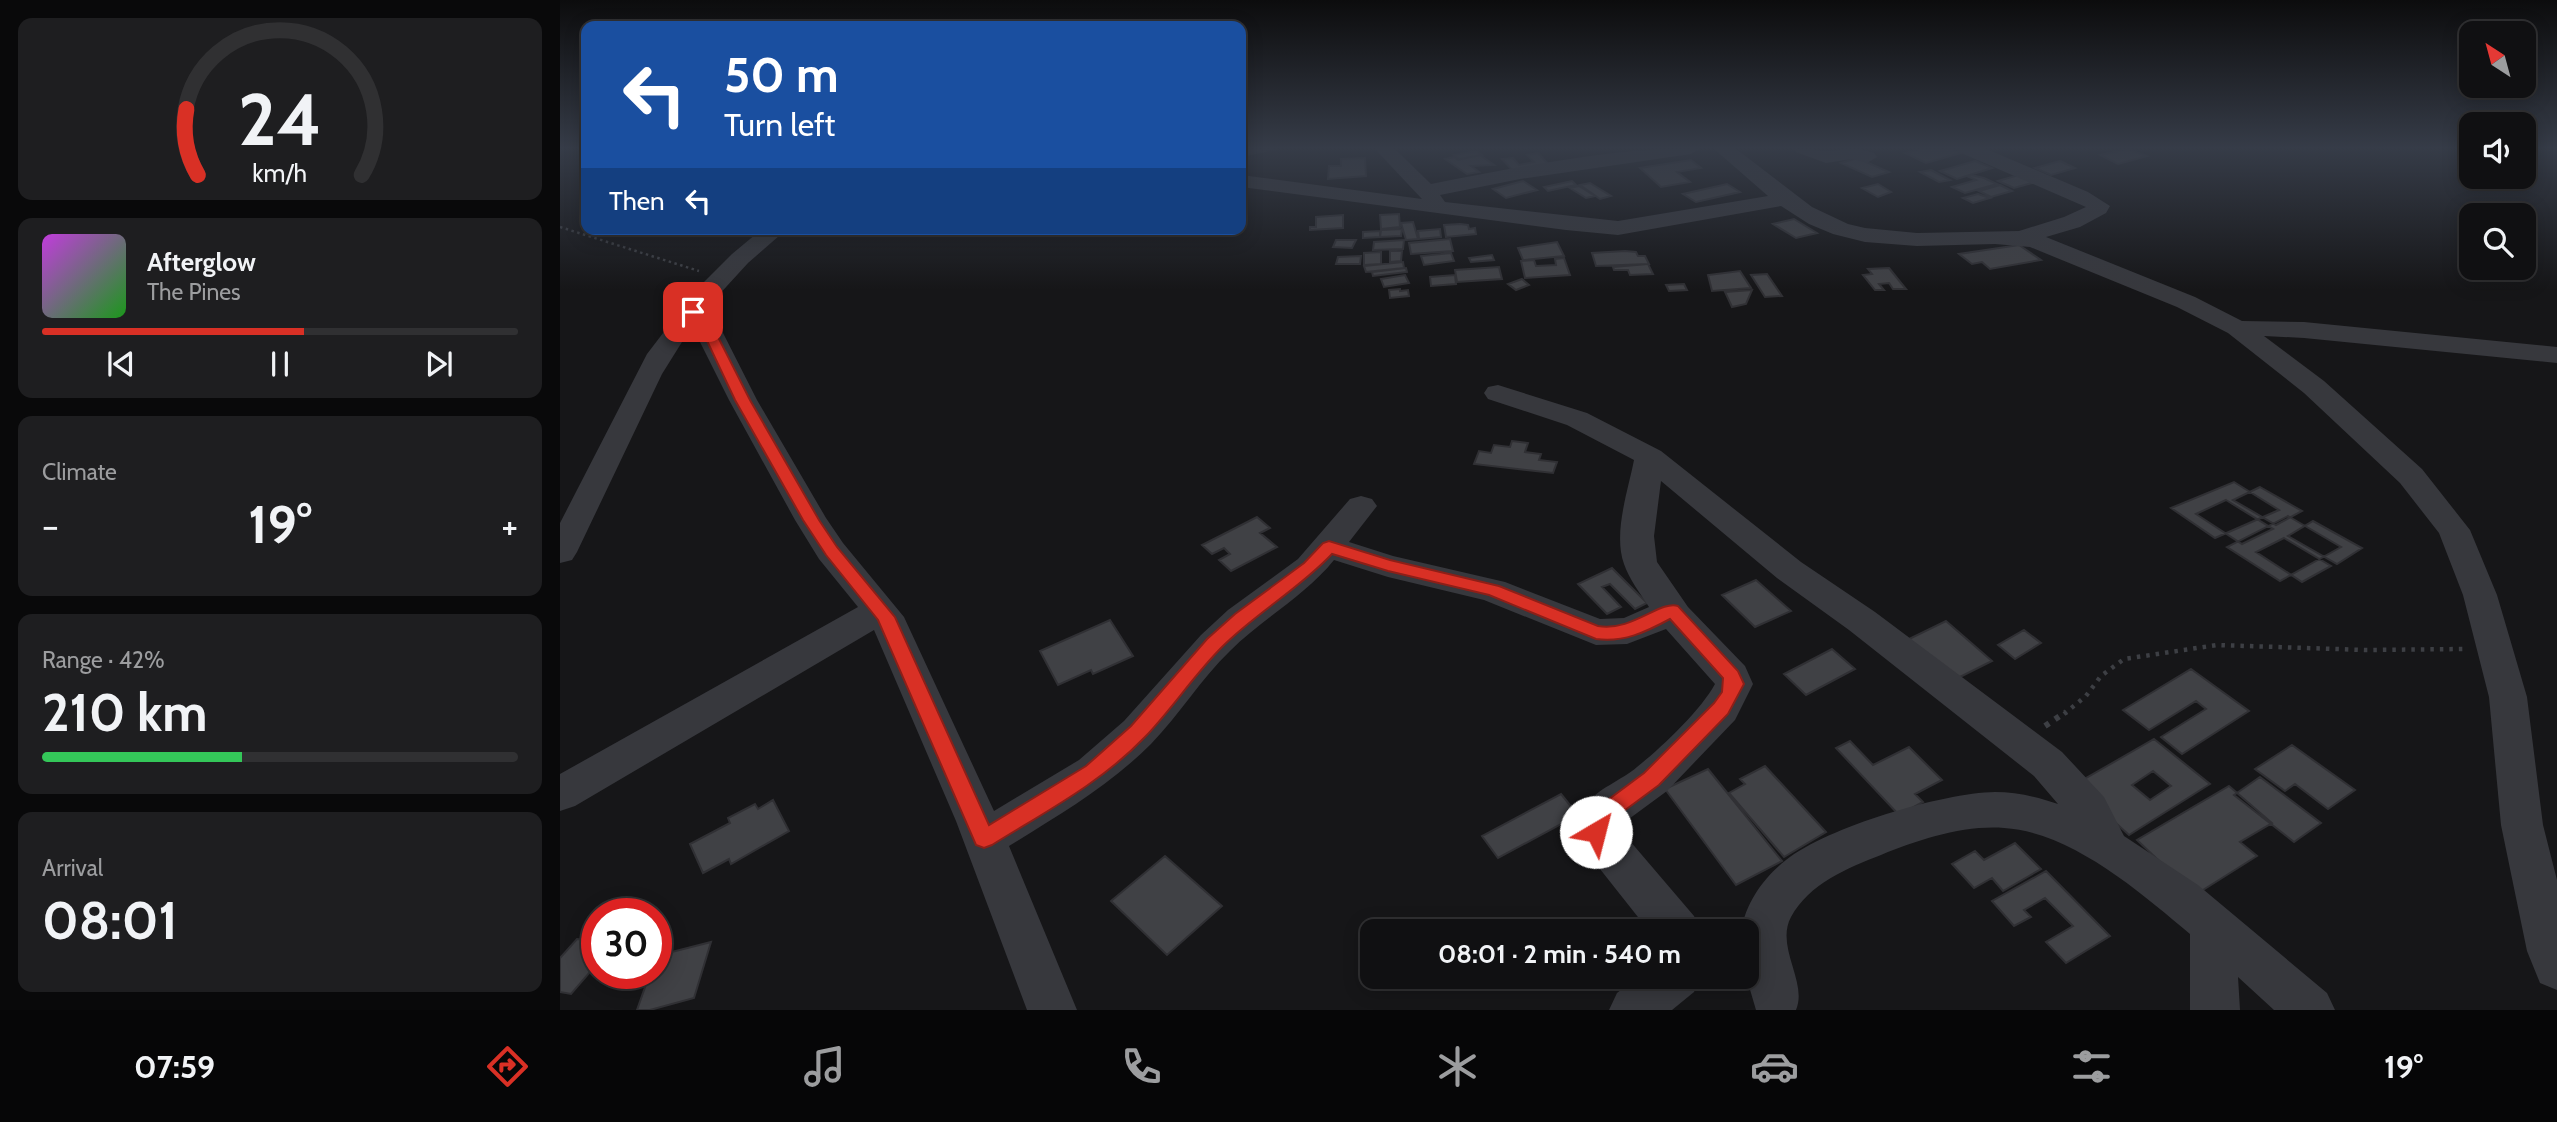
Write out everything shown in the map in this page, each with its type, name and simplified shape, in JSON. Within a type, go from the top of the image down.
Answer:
[{"type":"street","points":[[1392,195],[1433,199],[1497,215],[1618,228],[1785,198]]},
{"type":"street","points":[[1429,195],[1433,199]]},
{"type":"street","points":[[1433,199],[1444,195]]},
{"type":"street","points":[[1492,195],[1497,215]]},
{"type":"street","points":[[1781,195],[1815,218],[1854,233],[1898,238],[2020,238],[2036,241],[2153,289],[2237,328],[2314,387],[2411,476],[2454,530],[2480,595],[2508,697],[2522,825],[2557,967]]},
{"type":"street","points":[[2020,238],[2072,222],[2099,209],[2099,206],[2079,195]]},
{"type":"street","points":[[560,552],[611,457],[650,372],[672,336],[740,256],[768,235]]},
{"type":"street","points":[[693,312],[707,327],[743,400],[811,520],[831,551],[886,617],[984,839],[1052,1010]]},
{"type":"street","points":[[2237,328],[2304,330],[2557,355]]},
{"type":"street","points":[[1498,393],[1541,404],[1633,446],[1650,457],[1788,569],[1863,621],[2048,764],[2089,810],[2108,848]]},
{"type":"street","points":[[1650,457],[1640,508],[1637,550],[1644,575],[1732,676],[1734,684],[1721,709],[1652,779],[1600,817],[1596,825],[1600,839],[1668,919]]},
{"type":"street","points":[[984,839],[1093,772],[1138,732],[1214,644],[1241,619],[1310,567],[1361,506]]},
{"type":"street","points":[[1329,547],[1388,565],[1493,590],[1596,632],[1614,635],[1639,628],[1672,610]]},
{"type":"street","points":[[560,794],[880,610]]},
{"type":"street","points":[[1769,996],[1765,951],[1766,922],[1775,902],[1793,882],[1815,864],[1842,851],[1960,813],[1992,809],[2062,823],[2126,858],[2213,926],[2310,1010]]},
{"type":"street","points":[[2213,926],[2216,1010]]},
{"type":"street","points":[[1634,1010],[1661,989]]},
{"type":"path","points":[[560,227],[581,234]]},
{"type":"path","points":[[585,235],[721,278]]},
{"type":"path","points":[[2015,737],[2060,717],[2086,696],[2101,676],[2124,659],[2217,645],[2378,650],[2495,648]]},
{"type":"building","points":[[1594,195],[1611,196],[1600,199]]},
{"type":"building","points":[[1685,195],[1726,195],[1696,202]]},
{"type":"building","points":[[1981,195],[1990,198],[1973,203],[1963,198]]},
{"type":"building","points":[[1399,214],[1400,227],[1381,229],[1380,215]]},
{"type":"building","points":[[1343,215],[1343,228],[1310,230],[1310,227],[1316,227],[1316,217]]},
{"type":"building","points":[[1794,219],[1817,233],[1796,238],[1773,224]]},
{"type":"building","points":[[1413,222],[1418,239],[1406,240],[1401,223]]},
{"type":"building","points":[[1444,225],[1468,225],[1469,229],[1475,228],[1476,234],[1446,237]]},
{"type":"building","points":[[1402,229],[1401,236],[1380,237],[1381,230]]},
{"type":"building","points":[[1440,229],[1441,237],[1419,239],[1418,231]]},
{"type":"building","points":[[1380,231],[1380,237],[1363,238],[1363,232]]},
{"type":"building","points":[[1450,239],[1453,251],[1411,254],[1409,243]]},
{"type":"building","points":[[1336,240],[1356,240],[1352,248],[1333,247]]},
{"type":"building","points":[[1404,240],[1403,249],[1373,250],[1374,242]]},
{"type":"building","points":[[1557,242],[1564,256],[1523,260],[1518,248]]},
{"type":"building","points":[[2019,245],[2041,260],[1990,269],[1982,262],[1972,264],[1959,254]]},
{"type":"building","points":[[1390,251],[1402,251],[1401,261],[1390,262]]},
{"type":"building","points":[[1625,251],[1645,256],[1649,264],[1596,266],[1592,253]]},
{"type":"building","points":[[1381,252],[1381,264],[1364,265],[1364,253]]},
{"type":"building","points":[[1451,253],[1454,261],[1424,265],[1421,256]]},
{"type":"building","points":[[1492,255],[1494,260],[1471,262],[1469,258]]},
{"type":"building","points":[[1361,256],[1360,264],[1336,264],[1338,257]]},
{"type":"building","points":[[1564,258],[1570,275],[1525,278],[1521,261],[1534,260],[1536,266],[1556,265],[1555,259]]},
{"type":"building","points":[[1403,262],[1404,268],[1366,272],[1364,266]]},
{"type":"building","points":[[1648,264],[1653,274],[1630,275],[1628,270],[1614,270],[1613,267]]},
{"type":"building","points":[[1499,267],[1502,279],[1457,282],[1455,270]]},
{"type":"building","points":[[1406,268],[1407,272],[1373,276],[1372,272]]},
{"type":"building","points":[[1889,268],[1906,289],[1893,289],[1889,283],[1879,284],[1884,290],[1875,290],[1863,275],[1872,274],[1868,269]]},
{"type":"building","points":[[1740,271],[1751,288],[1712,291],[1708,275]]},
{"type":"building","points":[[1767,274],[1782,296],[1765,297],[1751,275]]},
{"type":"building","points":[[1405,275],[1409,283],[1384,287],[1381,279]]},
{"type":"building","points":[[1455,275],[1456,284],[1431,286],[1430,277]]},
{"type":"building","points":[[1522,279],[1529,285],[1516,290],[1508,284]]},
{"type":"building","points":[[1684,284],[1687,290],[1669,291],[1666,285]]},
{"type":"building","points":[[1389,290],[1408,290],[1409,296],[1390,298]]},
{"type":"building","points":[[1752,290],[1746,304],[1732,307],[1725,292]]},
{"type":"building","points":[[1512,441],[1528,443],[1525,452],[1541,454],[1539,460],[1557,462],[1553,473],[1474,464],[1479,451],[1491,453],[1494,445],[1510,447]]},
{"type":"building","points":[[2234,482],[2279,510],[2215,538],[2171,508]]},
{"type":"building","points":[[2260,487],[2302,511],[2276,525],[2233,500]]},
{"type":"building","points":[[2226,500],[2273,529],[2242,544],[2196,514]]},
{"type":"building","points":[[2288,516],[2341,547],[2280,581],[2227,547]]},
{"type":"building","points":[[1257,517],[1270,528],[1260,533],[1277,547],[1231,571],[1219,560],[1230,554],[1224,548],[1212,554],[1202,545]]},
{"type":"building","points":[[2313,521],[2362,548],[2337,564],[2288,536]]},
{"type":"building","points":[[2284,538],[2331,566],[2302,582],[2256,552]]},
{"type":"building","points":[[1612,568],[1647,603],[1635,609],[1610,584],[1602,587],[1621,607],[1607,614],[1578,584]]},
{"type":"building","points":[[1756,580],[1791,611],[1755,627],[1722,595]]},
{"type":"building","points":[[1110,620],[1133,656],[1093,674],[1091,670],[1058,685],[1040,651]]},
{"type":"building","points":[[1946,621],[1992,661],[1952,681],[1907,640]]},
{"type":"building","points":[[2024,630],[2041,643],[2015,659],[1998,645]]},
{"type":"building","points":[[1832,649],[1855,669],[1806,695],[1784,674]]},
{"type":"building","points":[[2191,669],[2249,711],[2182,754],[2161,737],[2206,709],[2196,701],[2149,730],[2123,710]]},
{"type":"building","points":[[2154,739],[2210,784],[2129,835],[2074,785]],"holes":[[[2153,771],[2171,786],[2150,800],[2132,785]]]},
{"type":"building","points":[[1850,741],[1873,765],[1909,747],[1942,780],[1915,794],[1923,802],[1899,815],[1836,748]]},
{"type":"building","points":[[2292,745],[2355,790],[2328,809],[2295,784],[2285,791],[2255,769]]},
{"type":"building","points":[[1765,766],[1826,832],[1784,857],[1729,793],[1745,784],[1740,779]]},
{"type":"building","points":[[1708,769],[1782,861],[1736,885],[1665,789]]},
{"type":"building","points":[[2260,777],[2321,823],[2294,842],[2234,795]]},
{"type":"building","points":[[2229,786],[2272,823],[2240,842],[2257,856],[2195,895],[2137,840]]},
{"type":"building","points":[[1561,794],[1578,815],[1498,858],[1482,836]]},
{"type":"building","points":[[773,800],[789,831],[731,864],[729,859],[703,873],[690,844],[730,823],[728,818],[755,804],[758,809]]},
{"type":"building","points":[[2015,843],[2041,869],[2003,891],[1992,878],[1974,888],[1952,864],[1975,851],[1984,860]]},
{"type":"building","points":[[1165,856],[1222,906],[1167,955],[1111,901]]},
{"type":"building","points":[[2046,871],[2110,936],[2066,963],[2046,942],[2073,926],[2045,898],[2024,910],[2031,917],[2014,926],[1992,901]]},
{"type":"building","points":[[577,939],[581,940],[581,982],[571,994],[560,992],[560,958]]},
{"type":"building","points":[[711,942],[694,998],[650,1010],[637,1010],[644,989],[672,989],[672,952]]},
{"type":"route","points":[[693,312],[707,327],[743,400],[811,520],[831,551],[886,617],[984,839],[1093,772],[1138,732],[1214,644],[1241,619],[1310,567],[1329,547],[1388,565],[1493,590],[1596,632],[1614,635],[1639,628],[1672,610],[1688,626],[1707,651],[1732,676],[1734,684],[1731,694],[1721,709],[1652,779],[1600,817],[1596,832]]}]
